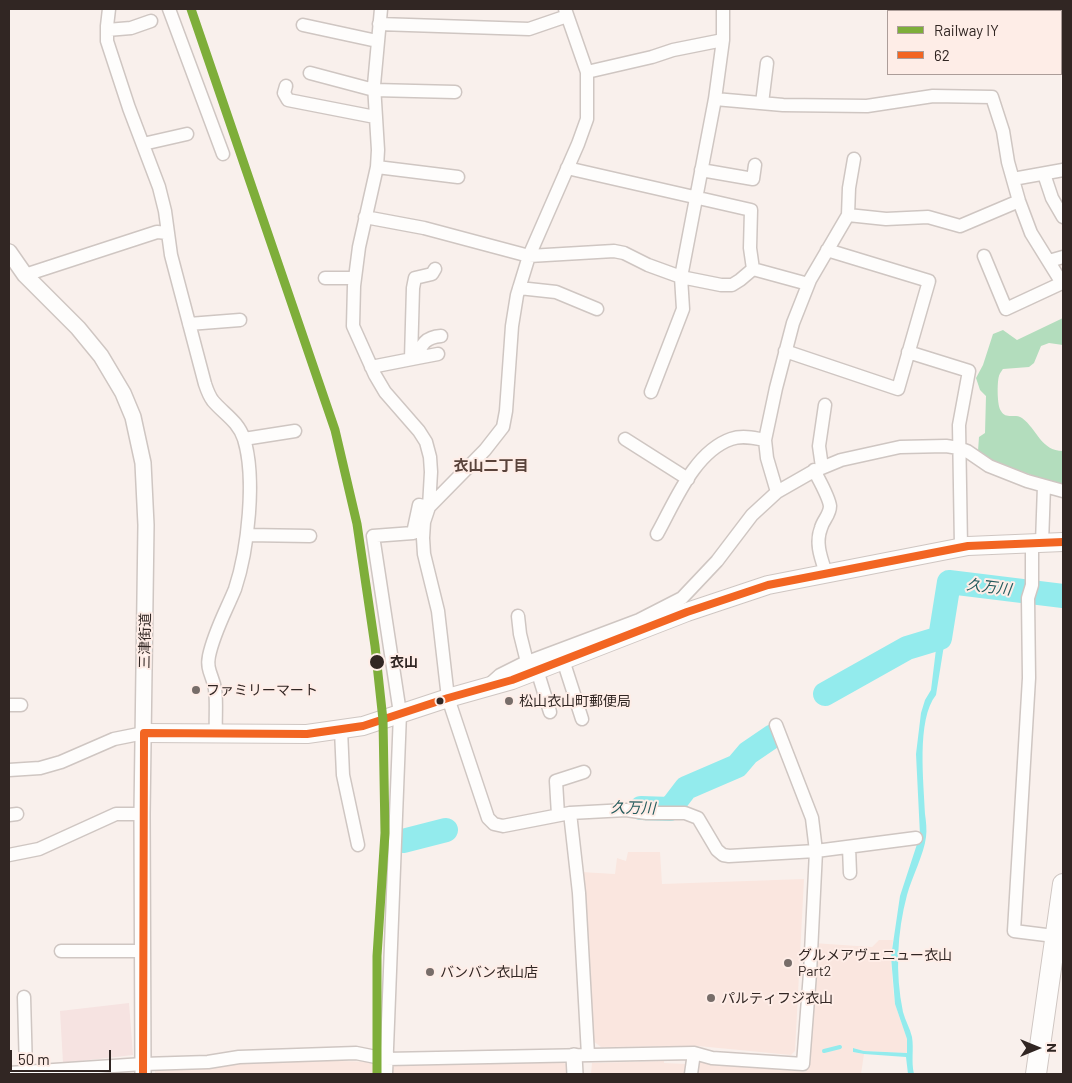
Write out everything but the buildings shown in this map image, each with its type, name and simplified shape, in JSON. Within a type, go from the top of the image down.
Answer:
[{"type":"highway","points":[[1036,1074],[1059,937],[1063,884]]},
{"type":"highway","points":[[1048,1074],[1063,967]]},
{"type":"main road","points":[[144,733],[307,734],[341,730],[383,720],[400,713],[487,687],[532,666],[563,660],[687,612],[768,585],[961,547],[1063,542]]},
{"type":"street","points":[[109,9],[106,30],[108,42],[129,108],[159,187],[165,211],[171,255],[209,395],[234,420],[241,430],[249,472],[247,535],[242,568],[214,637],[208,658],[209,673],[215,689],[216,734]]},
{"type":"street","points":[[169,9],[223,154]]},
{"type":"street","points":[[381,9],[374,90],[378,150],[377,167],[365,217],[355,278],[353,326],[385,392],[419,431],[426,442],[431,472],[429,507],[424,522],[424,554],[438,611],[448,698],[485,813],[489,820],[503,826],[564,814],[626,810],[647,813],[688,813],[700,821],[716,850],[726,856],[816,851],[916,838]]},
{"type":"street","points":[[651,392],[683,309],[682,277],[715,99],[723,40],[723,9]]},
{"type":"street","points":[[379,24],[529,29],[566,12],[587,72],[586,119],[578,144],[530,256],[519,288],[512,326],[506,411],[503,427],[485,450],[429,507]]},
{"type":"street","points":[[106,30],[131,28],[151,21]]},
{"type":"street","points":[[303,25],[377,40]]},
{"type":"street","points":[[587,72],[652,57],[673,50],[723,40]]},
{"type":"street","points":[[762,103],[767,63]]},
{"type":"street","points":[[310,73],[374,90],[455,92]]},
{"type":"street","points":[[286,86],[284,93],[288,100],[375,117]]},
{"type":"street","points":[[715,99],[783,105],[867,106],[933,96],[992,97],[1003,131],[1019,201],[1031,232],[1062,283],[1006,309],[984,256]]},
{"type":"street","points":[[143,144],[187,134]]},
{"type":"street","points":[[777,492],[767,458],[766,440],[785,351],[793,323],[808,284],[848,215],[849,188],[854,159]]},
{"type":"street","points":[[702,170],[753,179],[755,165]]},
{"type":"street","points":[[377,167],[458,177]]},
{"type":"street","points":[[567,168],[751,210],[750,248],[753,269]]},
{"type":"street","points":[[1013,179],[1063,170]]},
{"type":"street","points":[[1044,174],[1052,198],[1063,218]]},
{"type":"street","points":[[848,215],[886,219],[928,217],[960,226],[1019,201]]},
{"type":"street","points":[[365,217],[424,228],[530,256],[614,251],[624,253],[648,265],[682,277],[722,285],[732,285],[753,269]]},
{"type":"street","points":[[25,275],[157,232],[168,233]]},
{"type":"street","points":[[785,351],[898,388],[929,281],[827,250]]},
{"type":"street","name":"三津街道","points":[[10,256],[25,275],[78,328],[101,356],[123,393],[138,433],[145,479],[142,814],[143,1069]]},
{"type":"street","points":[[1048,261],[1063,257]]},
{"type":"street","points":[[414,358],[414,278],[432,274],[435,269]]},
{"type":"street","points":[[753,269],[808,284]]},
{"type":"street","points":[[325,278],[355,278]]},
{"type":"street","points":[[519,288],[556,292],[597,308]]},
{"type":"street","points":[[189,324],[240,320]]},
{"type":"street","points":[[414,358],[424,342],[430,337],[441,336]]},
{"type":"street","points":[[908,352],[969,372],[962,404],[958,448],[961,547]]},
{"type":"street","points":[[372,367],[438,354]]},
{"type":"street","points":[[825,405],[819,446],[818,469],[830,507],[829,513],[821,527],[818,540],[819,553],[826,573]]},
{"type":"street","points":[[244,439],[295,431]]},
{"type":"street","points":[[657,534],[694,469],[707,453],[732,438],[748,437],[766,440]]},
{"type":"street","points":[[625,439],[688,479]]},
{"type":"street","points":[[532,666],[639,620],[682,598],[717,561],[752,515],[777,492],[818,469],[841,460],[900,447],[958,448],[967,451],[989,466],[1063,491]]},
{"type":"street","points":[[1044,486],[1032,585],[1028,598],[1028,678],[1014,931],[1059,937]]},
{"type":"street","points":[[386,1074],[400,713],[374,536],[413,533],[420,505],[429,507]]},
{"type":"street","points":[[247,535],[310,536]]},
{"type":"street","points":[[518,616],[520,634],[550,712]]},
{"type":"street","points":[[563,660],[582,719]]},
{"type":"street","points":[[9,1073],[143,1069],[240,1057],[356,1053],[386,1059],[694,1054],[712,1058],[803,1064],[816,851],[812,818],[776,725]]},
{"type":"street","points":[[341,730],[343,775],[358,845]]},
{"type":"street","points":[[9,770],[40,768],[61,762],[114,739],[144,733]]},
{"type":"street","points":[[575,1074],[581,1056],[579,894],[556,781],[584,772]]},
{"type":"street","points":[[9,855],[39,849],[116,814],[142,814]]},
{"type":"street","points":[[849,847],[850,872]]},
{"type":"street","points":[[61,951],[143,951]]},
{"type":"street","points":[[24,996],[26,1071]]},
{"type":"street","points":[[691,1074],[694,1054]]},
{"type":"shaded area","name":"パルティフジ衣山","points":[[628,852],[660,852],[662,884],[804,879],[795,1051],[791,1055],[698,1046],[601,1047],[593,1041],[581,872],[615,874],[617,858],[626,861]]},
{"type":"shaded area","name":"パルティフジ衣山","points":[[879,940],[893,940],[891,957],[893,989],[895,1004],[907,1039],[907,1053],[864,1051],[853,1048],[853,1052],[864,1054],[861,1074],[697,1074],[699,1062],[806,1072],[813,943],[872,947]]},
{"type":"shaded area","points":[[129,1003],[133,1055],[63,1063],[60,1011]]},
{"type":"shaded area","points":[[257,1059],[380,1062],[380,1074],[155,1074],[155,1065]]},
{"type":"shaded area","points":[[560,1061],[568,1065],[568,1074],[392,1074],[392,1066],[395,1064]]},
{"type":"shaded area","points":[[664,1061],[664,1063],[686,1064],[685,1074],[591,1074],[592,1063]]},
{"type":"green space","points":[[1063,318],[1063,345],[1049,343],[1041,346],[1034,363],[1029,367],[1003,369],[999,375],[998,388],[999,404],[1003,414],[1022,418],[1044,443],[1056,450],[1063,451],[1063,484],[991,461],[978,451],[979,437],[985,433],[986,396],[980,390],[976,378],[983,365],[993,334],[1003,330],[1017,340]]},
{"type":"water","points":[[945,639],[936,695],[930,706],[923,735],[926,837],[923,851],[907,895],[899,938],[898,968],[900,997],[913,1042],[914,1074],[908,1074],[906,1057],[864,1054],[853,1052],[853,1048],[864,1051],[907,1053],[907,1039],[895,1004],[891,957],[900,896],[920,835],[916,754],[921,713],[925,700],[931,690],[937,641]]},
{"type":"waterway","name":"久万川","points":[[825,694],[907,648],[940,638],[949,582],[1063,596]]},
{"type":"waterway","name":"久万川","points":[[641,808],[670,809],[686,788],[737,766],[748,753],[773,736]]},
{"type":"waterway","name":"久万川","points":[[403,841],[446,830]]},
{"type":"waterway","points":[[824,1051],[840,1047]]},
{"type":"rail line","name":"IY","points":[[191,9],[335,430],[357,524],[375,646],[383,720],[385,833],[377,956],[377,1074]]},
{"type":"transit line","name":"62","points":[[144,733],[307,734],[363,726],[448,698],[512,680],[687,612],[768,585],[968,546],[1063,542]]},
{"type":"transit line","name":"62","points":[[143,1074],[144,733]]},
{"type":"place","name":"衣山","points":[[377,662]]},
{"type":"place","name":"ファミリーマート","points":[[196,690]]},
{"type":"place","name":"松山衣山町郵便局","points":[[509,701]]},
{"type":"place","name":"グルメアヴェニュー衣山 Part2","points":[[788,963]]},
{"type":"place","name":"バンバン衣山店","points":[[430,972]]},
{"type":"place","name":"パルティフジ衣山","points":[[711,998]]},
{"type":"district","name":"衣山二丁目","points":[[491,466]]}]
